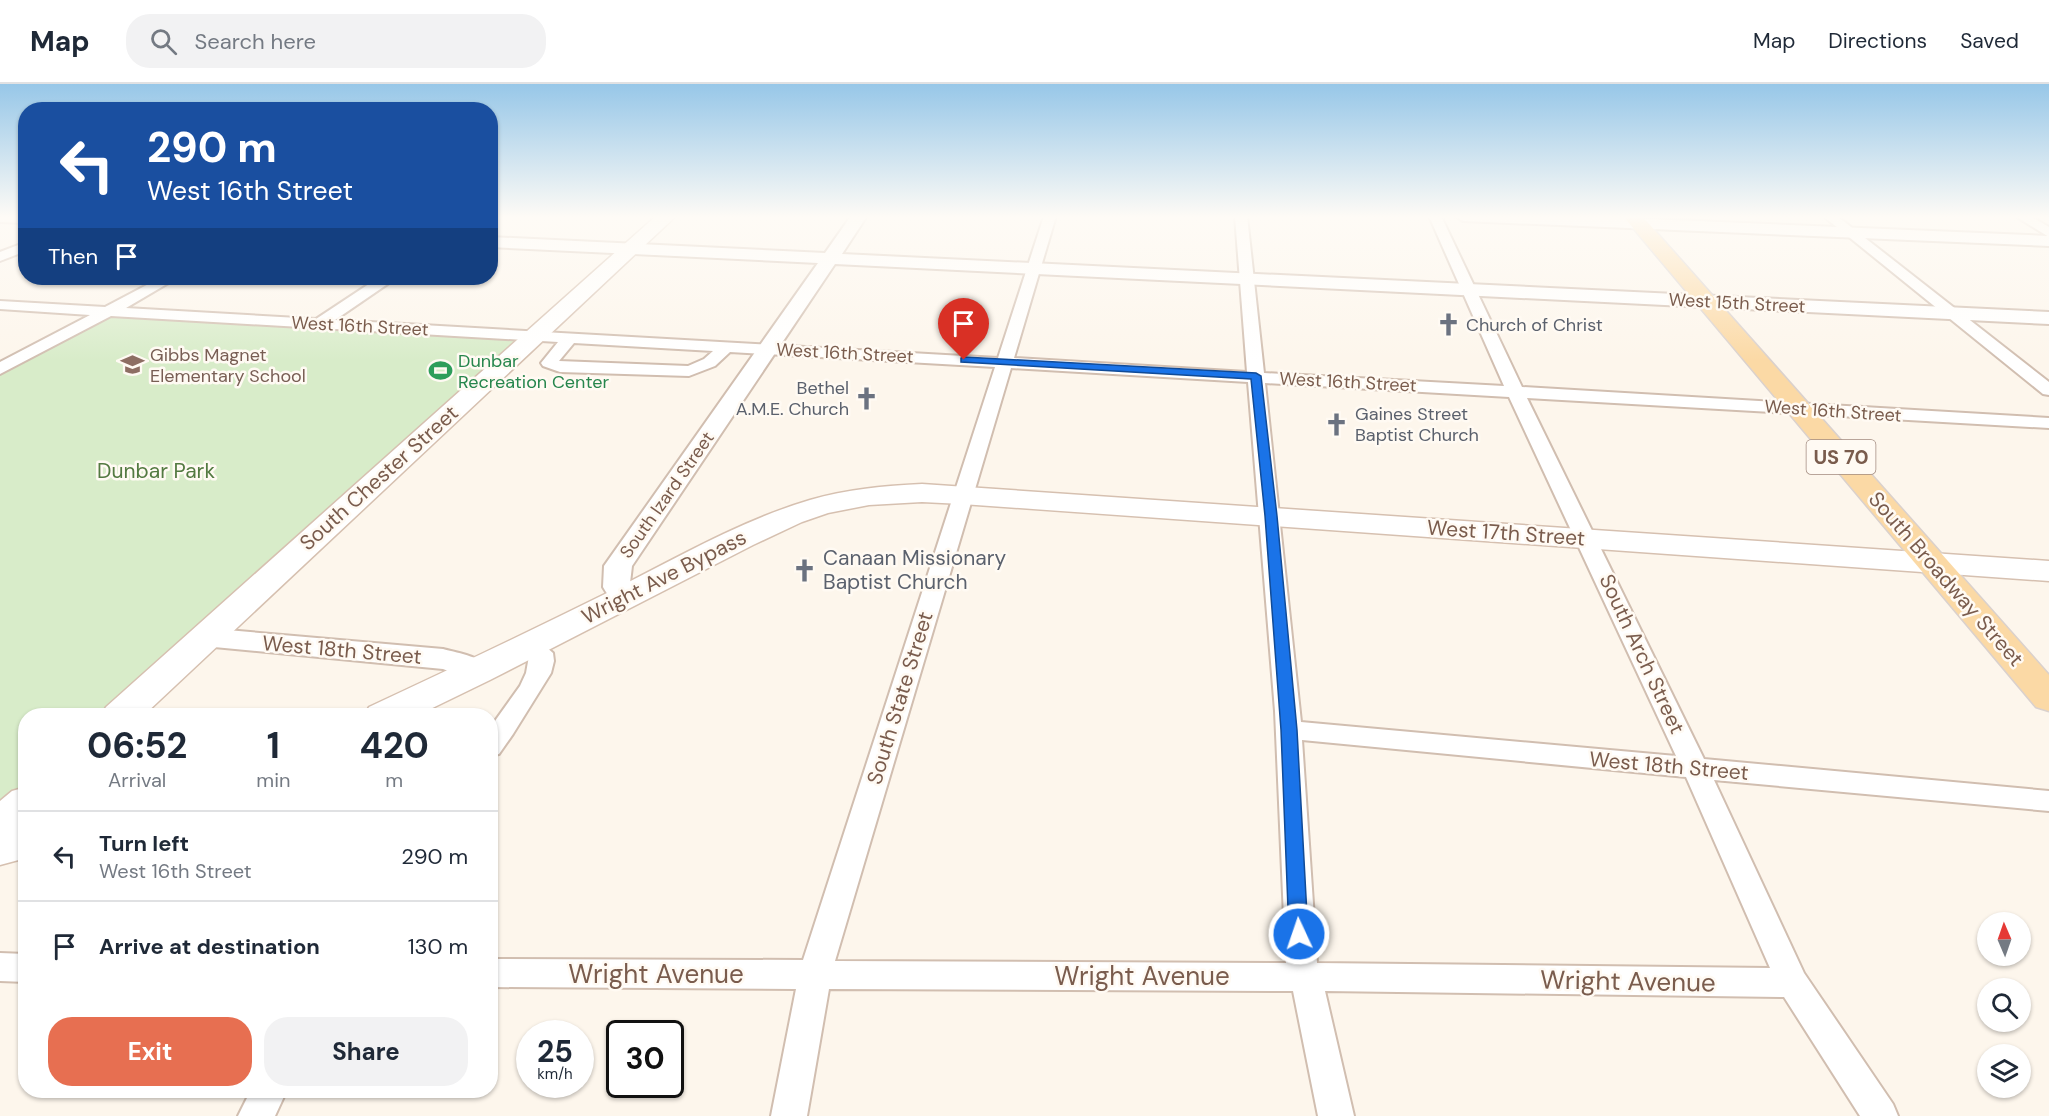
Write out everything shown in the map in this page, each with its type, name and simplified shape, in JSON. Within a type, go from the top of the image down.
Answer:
[{"type":"main road","name":"South Chester Street","points":[[128,708],[614,264]]},
{"type":"main road","name":"South Broadway Street","points":[[1675,264],[2049,698]]},
{"type":"main road","name":"Wright Ave Bypass","points":[[399,708],[477,672],[766,526],[821,506],[886,495],[962,495]]},
{"type":"main road","name":"West 17th Street","points":[[962,495],[2049,571]]},
{"type":"main road","points":[[0,825],[18,809]]},
{"type":"main road","points":[[0,848],[18,843]]},
{"type":"street","name":"South Izard Street","points":[[625,597],[619,592],[615,582],[618,566],[824,264]]},
{"type":"street","name":"West 15th Street","points":[[946,264],[2049,318]]},
{"type":"street","name":"South State Street","points":[[789,1116],[815,974],[1035,264]]},
{"type":"street","points":[[1246,264],[1271,516],[1289,730],[1300,957],[1336,1116]]},
{"type":"street","name":"South Arch Street","points":[[1457,264],[1515,392],[1588,538],[1793,983],[1880,1116]]},
{"type":"street","points":[[1890,264],[2049,390]]},
{"type":"street","points":[[0,369],[157,285]]},
{"type":"street","points":[[320,323],[377,285]]},
{"type":"street","name":"West 16th Street","points":[[0,304],[2049,423]]},
{"type":"street","points":[[570,338],[549,363],[560,367],[689,371],[707,366],[725,347]]},
{"type":"street","name":"West 18th Street","points":[[204,638],[443,659],[465,665],[477,672]]},
{"type":"street","points":[[498,736],[543,664],[541,653],[530,645]]},
{"type":"street","name":"West 18th Street","points":[[1289,730],[2049,801]]},
{"type":"street","points":[[0,967],[18,968]]},
{"type":"street","name":"Wright Avenue","points":[[498,973],[1305,977],[1793,983]]},
{"type":"street","points":[[256,1116],[266,1098]]},
{"type":"green space","name":"Dunbar Park","points":[[107,311],[536,336],[128,708],[18,708],[18,808],[0,825],[0,369]]},
{"type":"place","name":"Church of Christ","points":[[1448,325]]},
{"type":"place","name":"Gibbs Magnet Elementary School","points":[[132,365]]},
{"type":"place","name":"Dunbar Recreation Center","points":[[440,371]]},
{"type":"place","name":"Bethel A.M.E. Church","points":[[867,398]]},
{"type":"place","name":"Gaines Street Baptist Church","points":[[1337,424]]},
{"type":"place","name":"Canaan Missionary Baptist Church","points":[[805,570]]},
{"type":"route","points":[[964,360],[1256,376],[1271,516],[1289,730],[1299,934]]}]
